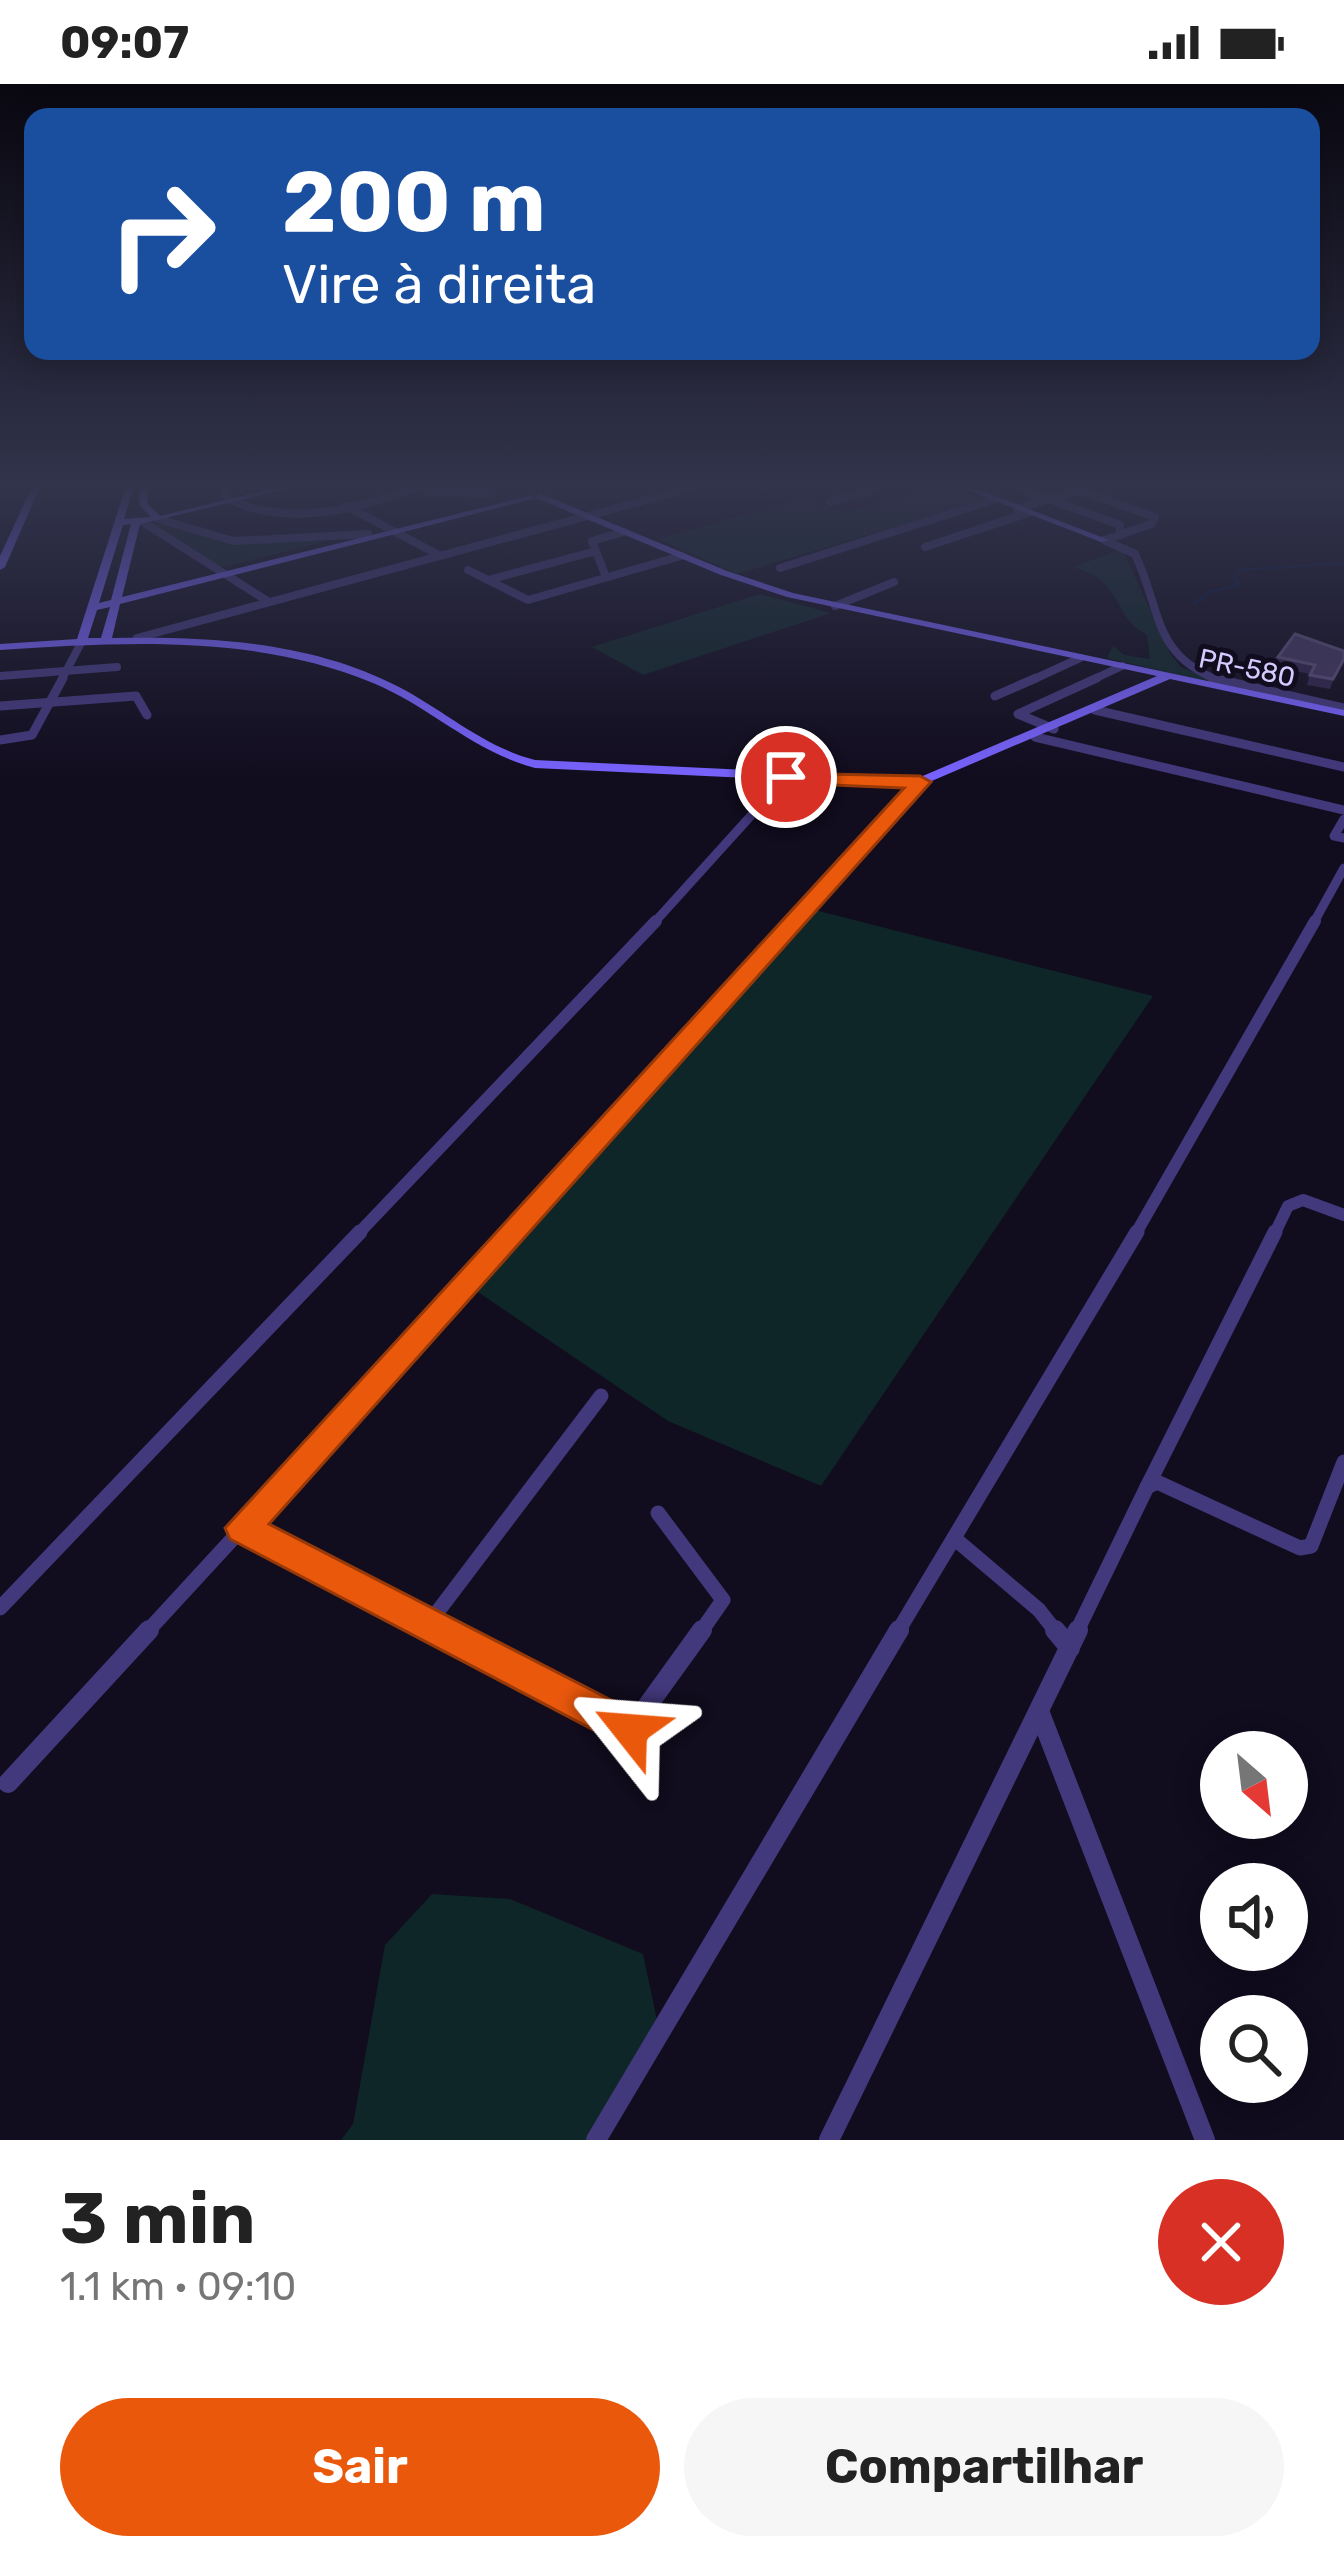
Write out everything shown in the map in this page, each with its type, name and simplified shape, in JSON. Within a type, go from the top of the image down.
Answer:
[{"type":"street","points":[[0,740],[32,735],[43,720],[70,671],[102,585]]},
{"type":"street","points":[[106,640],[120,585]]},
{"type":"street","points":[[97,604],[181,585]]},
{"type":"street","points":[[242,585],[269,602]]},
{"type":"street","points":[[136,638],[332,585]]},
{"type":"street","points":[[498,585],[528,600],[579,585]]},
{"type":"street","name":"PR-580","points":[[770,585],[835,606],[1344,711]]},
{"type":"street","points":[[835,606],[887,585]]},
{"type":"street","points":[[1147,585],[1171,650],[1185,665],[1224,681],[1344,711]]},
{"type":"street","points":[[0,646],[136,638],[236,646],[341,668],[399,692],[524,762],[920,782],[1054,729],[1168,676]]},
{"type":"street","points":[[995,696],[1080,658]]},
{"type":"street","points":[[1054,729],[1018,714],[1122,666]]},
{"type":"street","points":[[0,676],[118,667]]},
{"type":"street","points":[[0,706],[136,696],[147,715]]},
{"type":"street","points":[[1095,710],[1344,767]]},
{"type":"street","points":[[1035,737],[1344,810]]},
{"type":"street","points":[[0,1608],[620,959],[786,777]]},
{"type":"street","points":[[8,1783],[920,782]]},
{"type":"street","points":[[1339,837],[1344,819]]},
{"type":"street","points":[[596,2140],[719,1924],[1254,1033],[1344,868]]},
{"type":"street","points":[[830,2140],[1288,1206],[1303,1200],[1344,1216]]},
{"type":"street","points":[[429,1623],[602,1396]]},
{"type":"street","points":[[1148,1487],[1157,1482],[1300,1548],[1311,1546],[1318,1534],[1344,1462]]},
{"type":"street","points":[[243,1528],[630,1730],[723,1600],[658,1513]]},
{"type":"street","points":[[954,1538],[1039,1610],[1070,1648]]},
{"type":"street","points":[[1039,1711],[1204,2140]]},
{"type":"green space","points":[[1105,585],[1139,585],[1181,667],[1229,687],[1107,658],[1113,646],[1124,655],[1150,659],[1147,635],[1127,618]]},
{"type":"green space","points":[[760,594],[831,613],[643,675],[592,647]]},
{"type":"green space","points":[[811,909],[1153,996],[821,1486],[668,1421],[469,1286]]},
{"type":"green space","points":[[432,1894],[510,1899],[643,1954],[657,2020],[588,2140],[341,2140],[353,2124],[385,1945]]},
{"type":"building","points":[[1295,634],[1344,651],[1333,679],[1310,675],[1315,665],[1278,657]]},
{"type":"waterway","points":[[1195,603],[1210,592],[1240,585]]},
{"type":"route","points":[[630,1730],[243,1528],[640,1096],[920,782],[786,777]]}]
